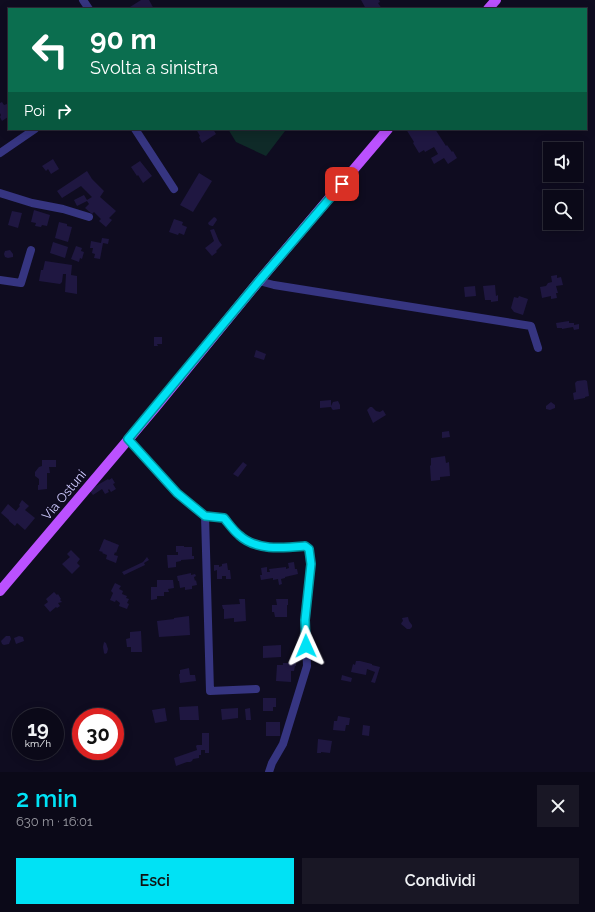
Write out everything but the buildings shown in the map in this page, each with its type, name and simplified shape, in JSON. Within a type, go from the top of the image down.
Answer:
[{"type":"main road","points":[[489,8],[496,0]]},
{"type":"main road","name":"Via Ostuni","points":[[0,591],[387,130]]},
{"type":"street","points":[[0,153],[34,130]]},
{"type":"street","points":[[136,130],[174,189]]},
{"type":"street","points":[[0,193],[32,203],[63,209],[90,218]]},
{"type":"street","points":[[0,280],[21,283],[31,250]]},
{"type":"street","points":[[259,281],[274,285],[531,326],[538,348]]},
{"type":"street","points":[[128,439],[177,493],[205,516],[224,518],[239,536],[250,542],[266,547],[288,548],[305,546],[309,549],[311,564],[305,620],[307,666],[284,744],[272,763],[269,772]]},
{"type":"street","points":[[205,516],[210,691],[256,689]]},
{"type":"green space","points":[[229,130],[285,131],[266,156],[236,142]]},
{"type":"route","points":[[306,646],[305,620],[311,564],[309,549],[305,546],[288,548],[266,547],[250,542],[239,536],[224,518],[205,516],[177,493],[128,439],[259,281],[342,184]]}]
